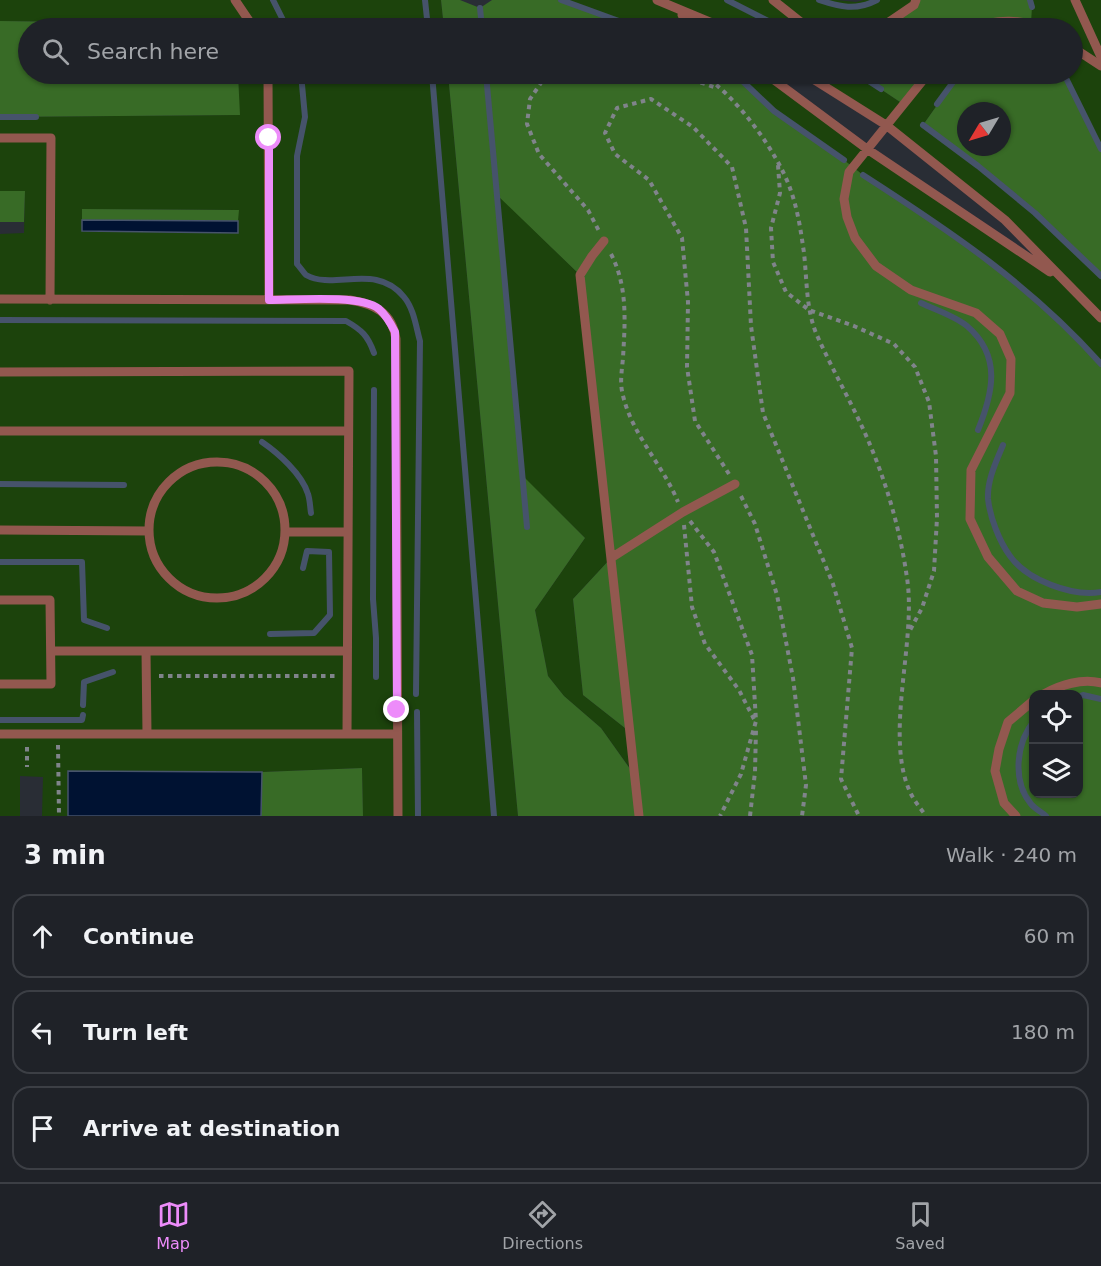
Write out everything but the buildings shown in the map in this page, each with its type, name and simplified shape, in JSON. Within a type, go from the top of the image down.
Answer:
[{"type":"lane","points":[[235,0],[247,18]]},
{"type":"lane","points":[[773,0],[796,18]]},
{"type":"lane","points":[[895,18],[916,0]]},
{"type":"lane","points":[[1075,0],[1101,57]]},
{"type":"lane","points":[[658,1],[686,18]]},
{"type":"lane","points":[[658,1],[700,18]]},
{"type":"lane","points":[[1083,54],[1101,66]]},
{"type":"lane","points":[[268,84],[269,300]]},
{"type":"lane","points":[[780,84],[867,148],[1069,285]]},
{"type":"lane","points":[[821,84],[886,126],[1005,220],[1101,318]]},
{"type":"lane","points":[[920,84],[849,172],[844,199],[847,217],[855,238],[876,267],[911,290],[975,313],[1000,334],[1011,359],[1010,393],[971,470],[970,519],[988,557],[1017,591],[1043,603],[1077,607],[1101,604]]},
{"type":"lane","points":[[0,138],[51,138],[50,300]]},
{"type":"lane","points":[[604,241],[580,275],[639,816]]},
{"type":"lane","points":[[0,299],[350,300],[367,303],[379,309],[395,332],[398,816]]},
{"type":"lane","points":[[0,372],[349,371],[347,734]]},
{"type":"lane","points":[[0,431],[348,431]]},
{"type":"lane","points":[[207,462],[222,462],[249,470],[270,487],[283,511],[285,532],[282,551],[269,575],[246,592],[219,599],[191,593],[167,577],[153,553],[149,531],[152,509],[158,495],[168,483],[179,473],[193,466],[207,462]]},
{"type":"lane","points":[[612,558],[683,512],[735,484]]},
{"type":"lane","points":[[0,530],[149,531]]},
{"type":"lane","points":[[285,532],[348,532]]},
{"type":"lane","points":[[0,600],[50,600],[51,684],[0,684]]},
{"type":"lane","points":[[51,651],[347,651]]},
{"type":"lane","points":[[146,651],[147,734]]},
{"type":"lane","points":[[1052,690],[1088,680],[1101,683]]},
{"type":"lane","points":[[1016,816],[1004,803],[994,771],[1008,722],[1029,704]]},
{"type":"lane","points":[[0,734],[397,734]]},
{"type":"path","points":[[540,84],[530,99],[527,124],[539,154],[588,210],[619,269],[625,300],[621,389],[628,414],[647,450],[672,487],[683,512],[714,552],[752,655],[756,721],[755,772],[750,816]]},
{"type":"path","points":[[704,84],[721,90]]},
{"type":"path","points":[[714,84],[737,106],[764,139],[791,189],[799,218],[809,310],[816,332],[865,432],[885,481],[908,580],[909,633],[901,715],[900,758],[910,793],[926,816]]},
{"type":"path","points":[[802,816],[806,785],[792,678],[777,594],[755,524],[735,484],[695,421],[687,367],[688,302],[682,238],[649,180],[615,154],[605,133],[617,108],[651,99],[693,128],[732,166],[746,228],[752,326],[763,413],[833,584],[852,648],[842,779],[859,816]]},
{"type":"path","points":[[778,162],[780,193],[771,228],[772,262],[786,292],[809,310],[854,326],[894,344],[915,367],[929,402],[936,456],[938,518],[934,572],[922,608],[909,633]]},
{"type":"path","points":[[683,512],[692,607],[705,644],[739,690],[756,721],[741,774],[720,816]]},
{"type":"path","points":[[146,676],[347,676]]},
{"type":"path","points":[[27,734],[27,767]]},
{"type":"path","points":[[58,734],[59,816]]},
{"type":"green space","points":[[0,0],[441,0],[443,18],[18,18],[18,21],[0,21]]},
{"type":"green space","points":[[441,0],[460,0],[480,8],[492,0],[561,0],[610,18],[443,18]]},
{"type":"green space","points":[[561,0],[836,0],[856,2],[916,0],[888,18],[700,18],[664,3],[686,18],[610,18]]},
{"type":"green space","points":[[916,0],[1030,0],[1032,7],[1031,18],[888,18]]},
{"type":"green space","points":[[1030,0],[1101,0],[1101,149],[1069,84],[1083,84],[1083,18],[1003,18],[1032,7]]},
{"type":"green space","points":[[0,21],[18,21],[18,84],[238,84],[240,115],[0,117]]},
{"type":"green space","points":[[238,84],[449,84],[518,816],[363,816],[362,768],[262,772],[68,771],[68,816],[42,816],[43,777],[20,776],[20,816],[0,816],[0,234],[24,233],[25,192],[0,191],[0,117],[239,115]],"holes":[[[82,209],[238,210],[238,233],[82,231]]]},
{"type":"green space","points":[[449,84],[746,84],[774,111],[863,175],[926,216],[1023,287],[1072,332],[1101,364],[1101,816],[518,816]],"holes":[[[497,195],[580,275],[611,558],[573,599],[583,695],[630,732],[633,773],[601,728],[564,696],[548,676],[535,610],[585,538],[522,475]]]},
{"type":"green space","points":[[746,84],[780,84],[1066,283],[1005,220],[922,152],[820,84],[873,84],[903,104],[920,84],[952,84],[923,125],[957,150],[957,156],[965,156],[1035,213],[1101,276],[1101,364],[1072,332],[1023,287],[774,111]]},
{"type":"green space","points":[[873,84],[920,84],[903,104]]},
{"type":"green space","points":[[952,84],[1070,84],[1101,149],[1101,276],[1035,213],[965,156],[1011,156],[1011,102],[957,102],[957,150],[923,125]]},
{"type":"green space","points":[[0,191],[25,191],[24,222],[0,222]]},
{"type":"green space","points":[[497,194],[580,275],[611,558],[573,599],[583,695],[630,732],[634,774],[601,728],[564,696],[548,676],[535,610],[585,538],[522,476]]},
{"type":"green space","points":[[82,209],[239,210],[238,221],[82,220]]},
{"type":"green space","points":[[362,768],[363,816],[261,816],[262,772]]},
{"type":"water","points":[[82,220],[238,221],[238,233],[82,231]]},
{"type":"water","points":[[68,771],[262,772],[261,816],[68,816]]},
{"type":"waterway","points":[[273,0],[282,18]]},
{"type":"waterway","points":[[425,0],[427,18]]},
{"type":"waterway","points":[[561,0],[610,18]]},
{"type":"waterway","points":[[727,0],[762,18]]},
{"type":"waterway","points":[[819,0],[848,7],[862,6],[877,0]]},
{"type":"waterway","points":[[1030,0],[1032,7]]},
{"type":"waterway","points":[[480,8],[481,18]]},
{"type":"waterway","points":[[302,84],[305,117],[297,156],[297,264],[306,275],[317,279],[368,279],[381,281],[393,287],[404,297],[410,307],[420,341],[416,694]]},
{"type":"waterway","points":[[433,84],[494,816]]},
{"type":"waterway","points":[[487,84],[527,527]]},
{"type":"waterway","points":[[746,84],[774,111],[844,160]]},
{"type":"waterway","points":[[873,84],[881,89]]},
{"type":"waterway","points":[[937,104],[952,84]]},
{"type":"waterway","points":[[1069,84],[1101,149]]},
{"type":"waterway","points":[[0,117],[36,117]]},
{"type":"waterway","points":[[923,125],[1035,213],[1101,276]]},
{"type":"waterway","points":[[863,175],[989,261],[1047,309],[1101,364]]},
{"type":"waterway","points":[[921,303],[962,322],[986,350],[990,362],[990,389],[978,430]]},
{"type":"waterway","points":[[0,320],[346,321],[364,334],[374,353]]},
{"type":"waterway","points":[[374,390],[373,599],[376,677]]},
{"type":"waterway","points":[[262,442],[282,458],[301,479],[308,494],[311,513]]},
{"type":"waterway","points":[[1003,445],[990,478],[988,499],[996,529],[1006,550],[1018,565],[1051,585],[1077,592],[1101,592]]},
{"type":"waterway","points":[[0,484],[124,485]]},
{"type":"waterway","points":[[270,634],[314,633],[330,615],[329,552],[307,551],[303,568]]},
{"type":"waterway","points":[[0,562],[82,562],[84,620],[107,628]]},
{"type":"waterway","points":[[83,705],[84,682],[113,672]]},
{"type":"waterway","points":[[1083,695],[1101,699]]},
{"type":"waterway","points":[[417,712],[418,816]]},
{"type":"waterway","points":[[0,720],[82,720],[83,715]]},
{"type":"waterway","points":[[1029,728],[1020,751],[1021,784],[1033,806],[1046,816]]},
{"type":"route","points":[[269,138],[269,300],[350,300],[367,303],[379,309],[395,332],[397,710]]}]
